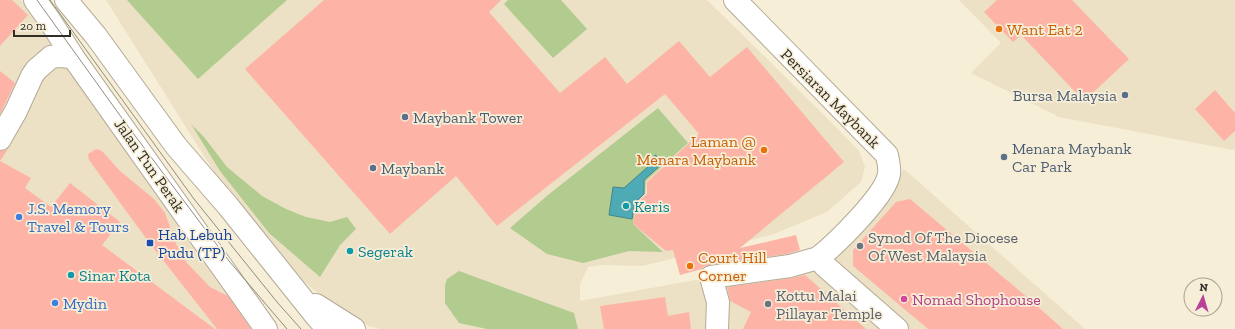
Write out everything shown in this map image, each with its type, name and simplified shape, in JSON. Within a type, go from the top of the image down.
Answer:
[{"type":"main road","name":"Jalan Tun Perak","points":[[34,0],[266,329]]},
{"type":"main road","name":"Jalan Tun Perak","points":[[66,0],[83,10],[176,146],[228,206],[328,329]]},
{"type":"main road","name":"Persiaran Maybank","points":[[735,0],[887,155],[889,173],[883,189],[834,245],[818,258]]},
{"type":"main road","points":[[0,139],[16,111],[36,70],[51,57],[73,57]]},
{"type":"main road","points":[[717,329],[718,302],[711,277],[790,266],[818,258],[825,266],[897,329]]},
{"type":"main road","name":"Jalan Tun Perak","points":[[298,294],[354,329]]},
{"type":"shaded area","points":[[0,0],[21,0],[210,265],[260,329],[0,329]]},
{"type":"shaded area","points":[[106,0],[707,0],[859,151],[865,167],[861,182],[827,212],[774,234],[642,266],[602,265],[588,267],[580,284],[580,301],[712,277],[832,251],[904,169],[1085,329],[380,329],[369,326],[320,295],[299,277],[243,215],[228,194]]},
{"type":"shaded area","name":"Bursa Malaysia","points":[[959,0],[1235,0],[1235,148],[1233,150],[1059,117],[971,73],[1001,43]]},
{"type":"green space","points":[[127,0],[287,0],[198,79]]},
{"type":"green space","points":[[508,0],[561,0],[587,29],[553,58],[504,4]]},
{"type":"green space","points":[[658,108],[688,143],[646,181],[645,193],[636,203],[633,224],[663,252],[629,251],[583,263],[547,254],[510,228],[548,195]]},
{"type":"green space","points":[[191,124],[204,137],[227,167],[262,196],[286,209],[306,217],[330,222],[347,217],[356,229],[340,245],[320,277],[269,233],[220,171]]},
{"type":"green space","points":[[459,271],[574,313],[578,329],[487,329],[459,323],[445,303],[445,285],[447,279]]},
{"type":"water","points":[[655,155],[664,162],[644,180],[644,194],[635,203],[632,219],[609,215],[613,187],[624,188],[651,164]]},
{"type":"building","points":[[0,0],[12,0],[28,15],[0,46]]},
{"type":"building","points":[[324,0],[501,0],[489,12],[560,93],[605,57],[627,84],[679,41],[710,77],[747,47],[844,162],[740,248],[796,235],[800,250],[787,254],[709,265],[703,267],[702,269],[680,275],[673,250],[666,251],[633,224],[637,203],[647,194],[647,182],[699,134],[665,94],[497,226],[456,176],[390,234],[245,69]]},
{"type":"building","points":[[997,0],[1072,0],[1129,59],[1084,101],[1021,35],[1013,42],[984,12]]},
{"type":"building","points":[[0,71],[15,83],[0,114]]},
{"type":"building","points":[[1215,90],[1235,113],[1235,131],[1224,141],[1195,109]]},
{"type":"building","points":[[10,146],[0,161],[0,151],[6,150]]},
{"type":"building","points":[[96,149],[104,153],[120,171],[154,199],[165,213],[176,244],[187,263],[210,287],[228,296],[251,329],[217,329],[148,241],[89,160],[88,154]]},
{"type":"building","name":"Sinar Kota","points":[[0,161],[31,178],[25,188],[51,207],[70,183],[120,222],[102,245],[215,329],[0,329]]},
{"type":"building","points":[[910,199],[1063,329],[928,329],[853,266],[853,250],[896,202]]},
{"type":"building","points":[[805,275],[866,329],[743,329],[751,312],[730,301],[727,287]]},
{"type":"building","points":[[665,297],[668,316],[689,312],[691,329],[604,329],[600,306]]},
{"type":"tram line","points":[[37,0],[124,121],[229,261],[287,329]]},
{"type":"tram line","points":[[50,0],[194,199],[277,302],[301,329]]},
{"type":"place","name":"Want Eat 2","points":[[999,29]]},
{"type":"place","name":"Bursa Malaysia","points":[[1125,95]]},
{"type":"place","name":"Maybank Tower","points":[[405,117]]},
{"type":"place","name":"Laman @ Menara Maybank","points":[[764,150]]},
{"type":"place","name":"Menara Maybank Car Park","points":[[1004,157]]},
{"type":"place","name":"Maybank","points":[[373,168]]},
{"type":"place","name":"Keris","points":[[626,206]]},
{"type":"place","name":"J.S. Memory Travel & Tours","points":[[19,217]]},
{"type":"place","name":"Hab Lebuh Pudu (TP)","points":[[150,243]]},
{"type":"place","name":"Synod Of The Diocese Of West Malaysia","points":[[860,246]]},
{"type":"place","name":"Segerak","points":[[350,251]]},
{"type":"place","name":"Court Hill Corner","points":[[690,266]]},
{"type":"place","name":"Sinar Kota","points":[[71,275]]},
{"type":"place","name":"Nomad Shophouse","points":[[904,299]]},
{"type":"place","name":"Mydin","points":[[55,303]]},
{"type":"place","name":"Kottu Malai Pillayar Temple","points":[[768,304]]}]
